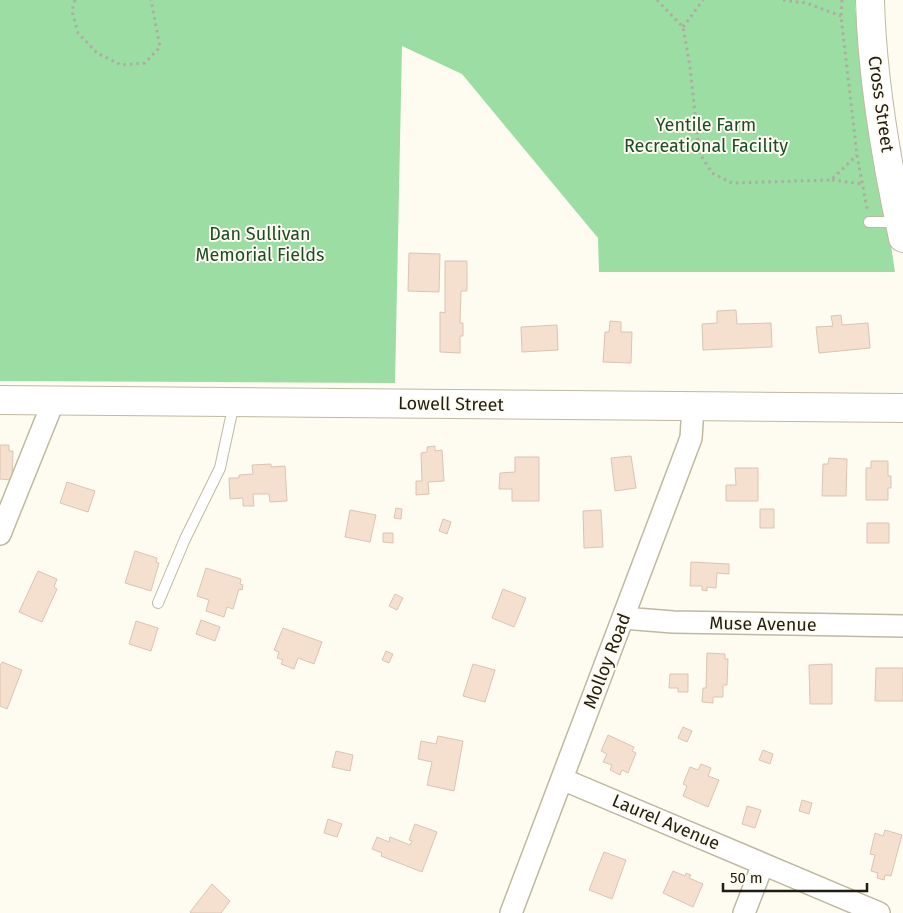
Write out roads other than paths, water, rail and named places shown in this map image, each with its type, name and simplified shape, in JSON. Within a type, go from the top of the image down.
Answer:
[{"type":"main road","name":"Cross Street","points":[[870,0],[880,107],[901,230]]},
{"type":"main road","name":"Lowell Street","points":[[0,400],[903,408]]},
{"type":"street","points":[[0,534],[54,400]]},
{"type":"street","name":"Molloy Road","points":[[511,913],[691,437],[693,407]]},
{"type":"street","name":"Muse Avenue","points":[[624,618],[673,622],[903,626]]},
{"type":"street","name":"Laurel Avenue","points":[[562,779],[879,913]]},
{"type":"street","points":[[744,913],[763,864]]},
{"type":"lane","points":[[869,222],[901,230]]},
{"type":"lane","points":[[158,603],[185,539],[220,468],[234,402]]},
{"type":"park label","name":"Yentile Farm Recreational Facility","points":[[706,135]]},
{"type":"park label","name":"Dan Sullivan Memorial Fields","points":[[260,244]]}]
